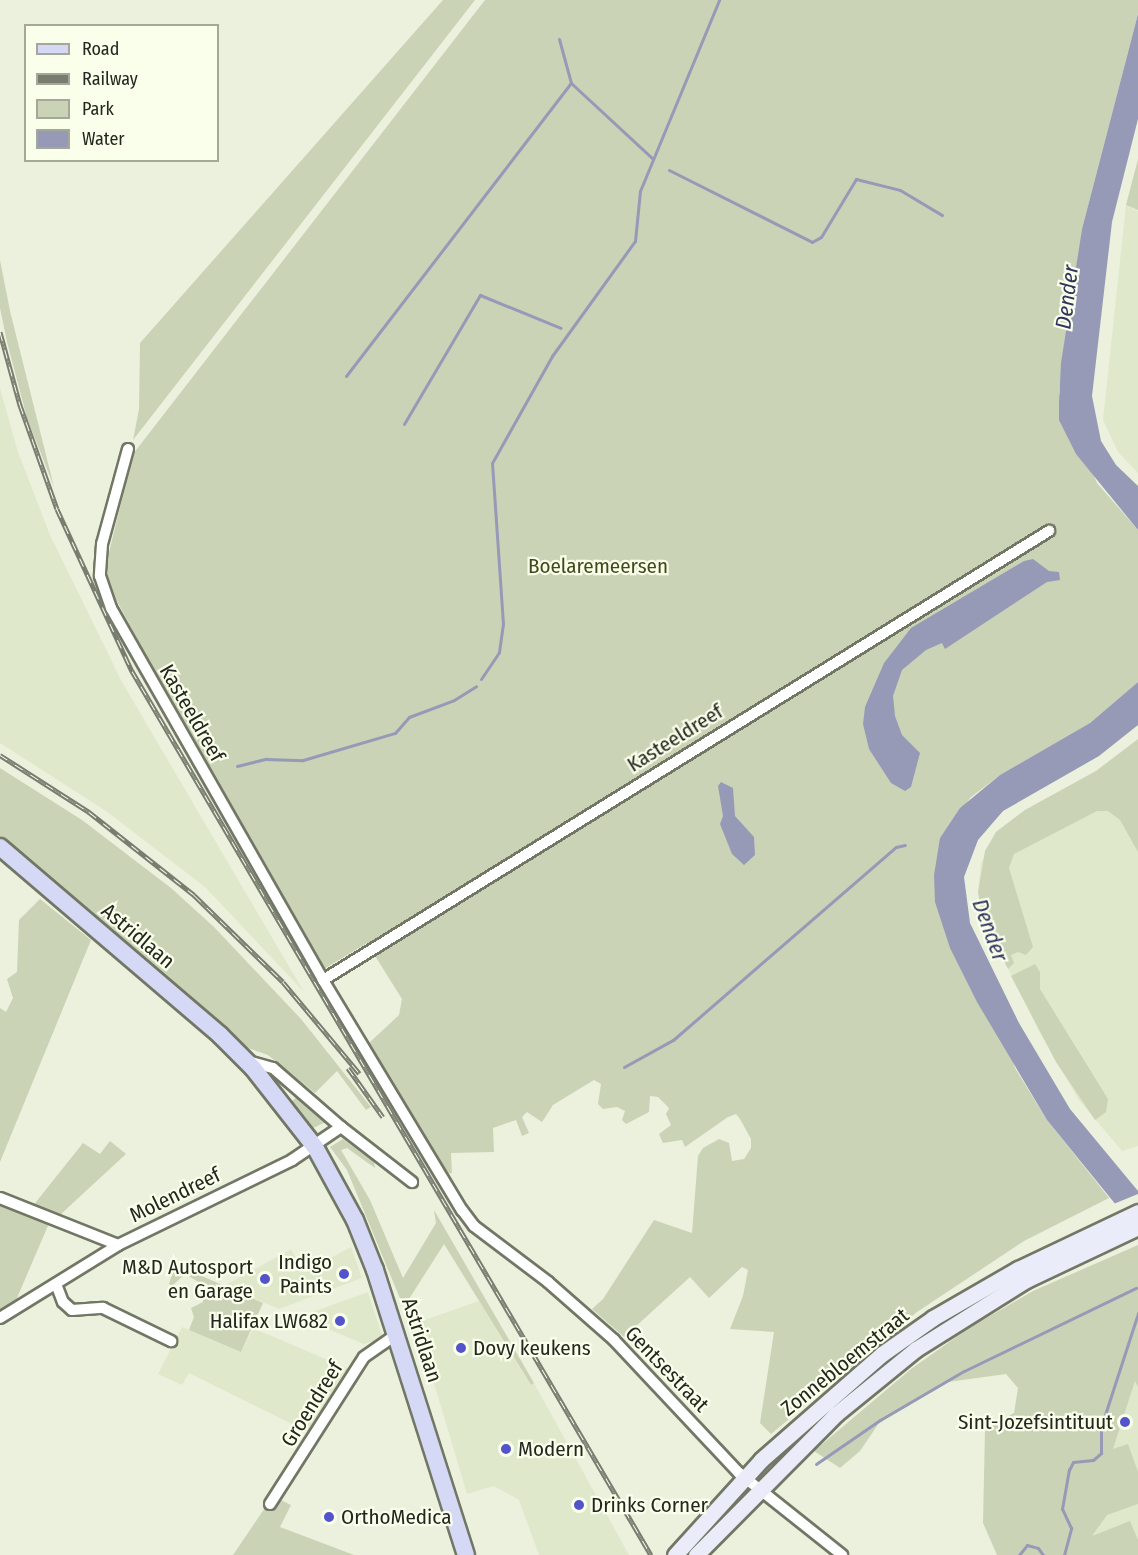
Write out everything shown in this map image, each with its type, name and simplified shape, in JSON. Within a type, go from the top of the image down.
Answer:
[{"type":"main road","name":"Astridlaan","points":[[0,846],[247,1061],[315,1147],[355,1220],[397,1334],[465,1555]]},
{"type":"main road","name":"Zonnebloemstraat","points":[[696,1555],[836,1414],[916,1349],[979,1306],[1138,1212]]},
{"type":"main road","name":"Zonnebloemstraat","points":[[675,1555],[743,1478],[882,1354],[989,1285],[1092,1239],[1138,1227]]},
{"type":"street","name":"Kasteeldreef","points":[[128,449],[102,544],[100,576],[111,608],[323,980],[462,1210]]},
{"type":"street","name":"Kasteeldreef","points":[[323,980],[1049,531]]},
{"type":"street","name":"Astridlaan","points":[[247,1061],[273,1068],[340,1127],[412,1182]]},
{"type":"street","points":[[315,1147],[340,1127]]},
{"type":"street","name":"Molendreef","points":[[0,1318],[118,1245],[315,1147]]},
{"type":"street","points":[[0,1198],[118,1245]]},
{"type":"street","name":"Gentsestraat","points":[[462,1210],[474,1226],[548,1282],[614,1340],[743,1478],[842,1555]]},
{"type":"street","points":[[56,1284],[63,1302],[72,1310],[103,1308],[171,1341]]},
{"type":"street","name":"Groendreef","points":[[270,1504],[364,1357],[397,1334]]},
{"type":"shaded area","points":[[1126,205],[1138,211],[1138,473],[1118,452],[1103,420]]},
{"type":"shaded area","points":[[0,388],[18,452],[50,535],[122,682],[304,992],[205,887],[106,811],[0,743]]},
{"type":"shaded area","points":[[1096,771],[1138,838],[1138,1146],[1122,1151],[1079,1100],[1039,1031],[982,916],[978,892],[981,863],[996,832],[1025,810]]},
{"type":"shaded area","points":[[351,1247],[362,1278],[279,1309],[224,1286],[291,1249],[304,1272]]},
{"type":"shaded area","points":[[368,1292],[383,1338],[364,1344],[299,1317]]},
{"type":"shaded area","points":[[479,1301],[530,1384],[534,1383],[629,1555],[539,1555],[519,1500],[494,1486],[467,1494],[416,1323]]},
{"type":"shaded area","points":[[182,1327],[241,1352],[253,1328],[349,1369],[312,1434],[189,1373],[182,1385],[158,1374]]},
{"type":"shaded area","name":"Sint-Jozefsintituut","points":[[1138,1341],[1138,1555],[1067,1555]]},
{"type":"green space","points":[[443,0],[475,0],[133,440],[139,409],[140,343]]},
{"type":"green space","name":"Boelaremeersen","points":[[485,0],[1138,0],[1138,14],[1082,229],[1059,393],[1097,483],[1138,530],[1138,682],[1090,723],[1000,775],[971,797],[940,838],[1015,1068],[1047,1120],[1109,1198],[1024,1241],[917,1312],[771,1434],[760,1423],[774,1332],[730,1329],[743,1296],[748,1270],[742,1267],[709,1298],[690,1277],[624,1337],[592,1309],[603,1299],[654,1220],[692,1233],[698,1156],[703,1148],[719,1139],[729,1143],[732,1161],[744,1159],[751,1148],[751,1139],[740,1119],[736,1114],[728,1117],[685,1147],[682,1140],[663,1143],[659,1134],[671,1125],[666,1114],[669,1108],[658,1097],[650,1096],[649,1112],[626,1124],[622,1120],[625,1111],[617,1107],[603,1109],[598,1104],[601,1084],[594,1080],[553,1105],[542,1122],[527,1112],[522,1117],[529,1133],[522,1136],[516,1120],[493,1128],[494,1152],[451,1153],[452,1173],[446,1174],[368,1044],[399,1015],[402,999],[367,943],[324,969],[214,782],[111,590],[105,569],[133,454]]},
{"type":"green space","points":[[1138,159],[1138,210],[1126,205]]},
{"type":"green space","points":[[0,260],[10,311],[54,487],[27,418],[7,342],[0,308]]},
{"type":"green space","points":[[1138,739],[1138,852],[1120,820],[1108,811],[1097,811],[1014,854],[1009,868],[1033,947],[1026,955],[1018,952],[1011,955],[1014,963],[1008,969],[982,916],[978,892],[985,851],[996,832],[1025,810],[1096,771]]},
{"type":"green space","points":[[0,768],[82,820],[171,888],[214,927],[301,1019],[371,1107],[366,1110],[337,1071],[315,1093],[268,1055],[245,1047],[0,836]]},
{"type":"green space","points":[[40,899],[91,940],[0,1162],[0,1008],[6,1012],[13,998],[7,979],[17,972],[19,920]]},
{"type":"green space","points":[[1035,964],[1040,972],[1040,989],[1108,1099],[1106,1112],[1095,1120],[1056,1062],[1011,976]]},
{"type":"green space","points":[[298,1096],[326,1118],[326,1122],[313,1128],[292,1101]]},
{"type":"green space","points":[[343,1139],[374,1162],[375,1168],[347,1148],[341,1150],[370,1200],[403,1278],[436,1223],[434,1210],[534,1383],[531,1385],[444,1244],[409,1299],[401,1301],[347,1170],[330,1147]]},
{"type":"green space","points":[[110,1141],[126,1154],[58,1217],[32,1207],[83,1143],[100,1154]]},
{"type":"green space","points":[[0,1202],[50,1221],[14,1305],[0,1312]]},
{"type":"green space","points":[[1138,1245],[1138,1387],[1135,1381],[1113,1449],[1128,1444],[1138,1472],[1138,1504],[1107,1515],[1092,1536],[1130,1521],[1138,1540],[1138,1555],[997,1555],[983,1523],[985,1429],[1014,1413],[1018,1388],[1006,1374],[948,1382],[879,1423],[860,1451],[840,1468],[814,1451],[911,1369],[969,1328],[1033,1291]]},
{"type":"green space","points":[[175,1264],[263,1303],[241,1352],[189,1330],[194,1317],[191,1308],[203,1302],[202,1284],[185,1274],[172,1286],[169,1284]]},
{"type":"green space","points":[[1046,1264],[945,1322],[912,1347],[779,1470],[771,1462],[838,1394],[939,1320]]},
{"type":"green space","points":[[273,1496],[291,1505],[280,1527],[354,1555],[233,1555]]},
{"type":"water","name":"Dender","points":[[1138,14],[1138,119],[1112,222],[1092,396],[1101,441],[1116,465],[1138,486],[1138,530],[1076,454],[1059,420],[1059,403],[1061,363],[1082,229]]},
{"type":"water","points":[[1033,559],[1049,571],[1059,572],[1060,580],[1047,582],[945,649],[942,643],[926,650],[902,670],[893,696],[895,716],[902,735],[920,753],[911,787],[905,791],[891,783],[869,749],[863,724],[865,707],[884,663],[911,628],[1024,561]]},
{"type":"water","name":"Dender","points":[[1138,682],[1138,725],[1099,756],[1003,811],[978,840],[964,877],[970,923],[1019,1023],[1070,1109],[1138,1191],[1138,1232],[1047,1120],[977,1002],[950,948],[935,902],[934,875],[940,838],[960,808],[1000,775],[1090,723]]},
{"type":"water","points":[[721,782],[733,788],[735,816],[754,837],[755,855],[744,865],[732,854],[720,824],[723,816],[718,786]]},
{"type":"pier","points":[[1138,1194],[1138,1235],[1111,1205]]},
{"type":"waterway","points":[[481,679],[499,652],[503,624],[492,463],[552,356],[635,241],[640,191],[719,0]]},
{"type":"waterway","points":[[559,39],[571,83]]},
{"type":"waterway","points":[[346,376],[571,83],[653,159]]},
{"type":"waterway","points":[[669,170],[812,242],[821,237],[856,179],[900,190],[942,215]]},
{"type":"waterway","points":[[404,424],[480,295],[561,328]]},
{"type":"waterway","points":[[237,766],[266,759],[303,760],[395,733],[409,717],[454,700],[476,686]]},
{"type":"waterway","points":[[624,1067],[673,1040],[896,847],[905,845]]},
{"type":"waterway","points":[[816,1464],[880,1420],[964,1371],[1136,1288]]},
{"type":"waterway","points":[[1064,1555],[1071,1528],[1062,1509],[1069,1470],[1073,1462],[1093,1460],[1101,1453],[1101,1427],[1138,1313]]},
{"type":"waterway","points":[[1019,1555],[1027,1545],[1038,1548],[1043,1555]]},
{"type":"railway","points":[[0,332],[20,405],[57,509],[132,671],[651,1555]]},
{"type":"railway","points":[[0,755],[89,812],[194,895],[283,982],[359,1073]]},
{"type":"railway","points":[[348,1068],[383,1117]]},
{"type":"place","name":"Indigo Paints","points":[[344,1274]]},
{"type":"place","name":"M&D Autosport en Garage","points":[[265,1279]]},
{"type":"place","name":"Halifax LW682","points":[[340,1321]]},
{"type":"place","name":"Dovy keukens","points":[[461,1348]]},
{"type":"place","name":"Sint-Jozefsintituut","points":[[1125,1422]]},
{"type":"place","name":"Modern","points":[[506,1449]]},
{"type":"place","name":"Drinks Corner","points":[[579,1505]]},
{"type":"place","name":"OrthoMedica","points":[[329,1517]]}]
